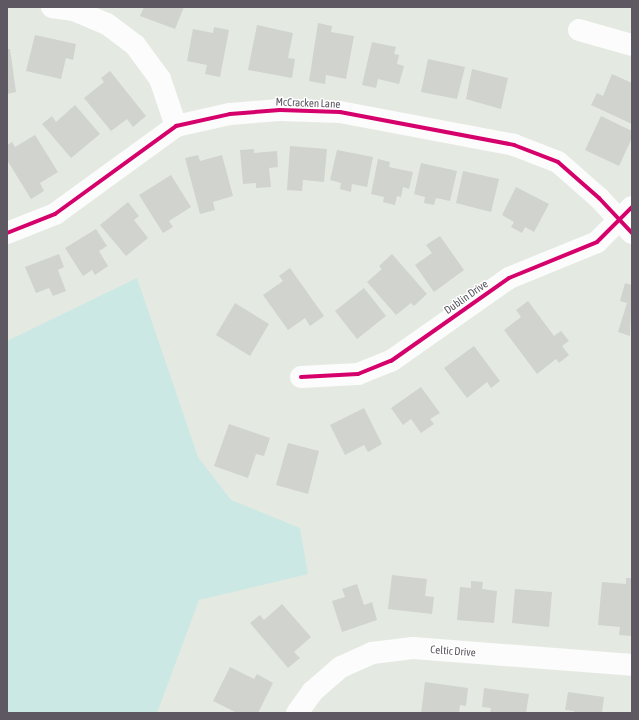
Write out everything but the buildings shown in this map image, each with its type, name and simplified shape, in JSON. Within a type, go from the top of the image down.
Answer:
[{"type":"street","points":[[52,7],[74,10],[107,24],[135,45],[160,79],[176,126]]},
{"type":"street","points":[[579,30],[632,45]]},
{"type":"street","name":"McCracken Lane","points":[[7,233],[55,214],[176,126],[230,114],[266,111],[340,112],[514,145],[558,162],[599,198],[628,220]]},
{"type":"street","name":"Dublin Drive","points":[[300,377],[358,374],[391,361],[509,278],[597,242],[628,220]]},
{"type":"street","name":"Celtic Drive","points":[[297,713],[312,692],[341,667],[372,653],[413,648],[632,665]]},
{"type":"shaded area","points":[[137,278],[198,457],[231,500],[300,528],[308,574],[199,600],[157,713],[7,713],[7,341]]},
{"type":"cycle path","points":[[7,233],[55,214],[176,126],[230,114],[280,110],[340,112],[514,145],[558,162],[599,198],[632,233]]},
{"type":"cycle path","points":[[301,377],[358,374],[391,361],[509,278],[597,242],[632,207]]}]
